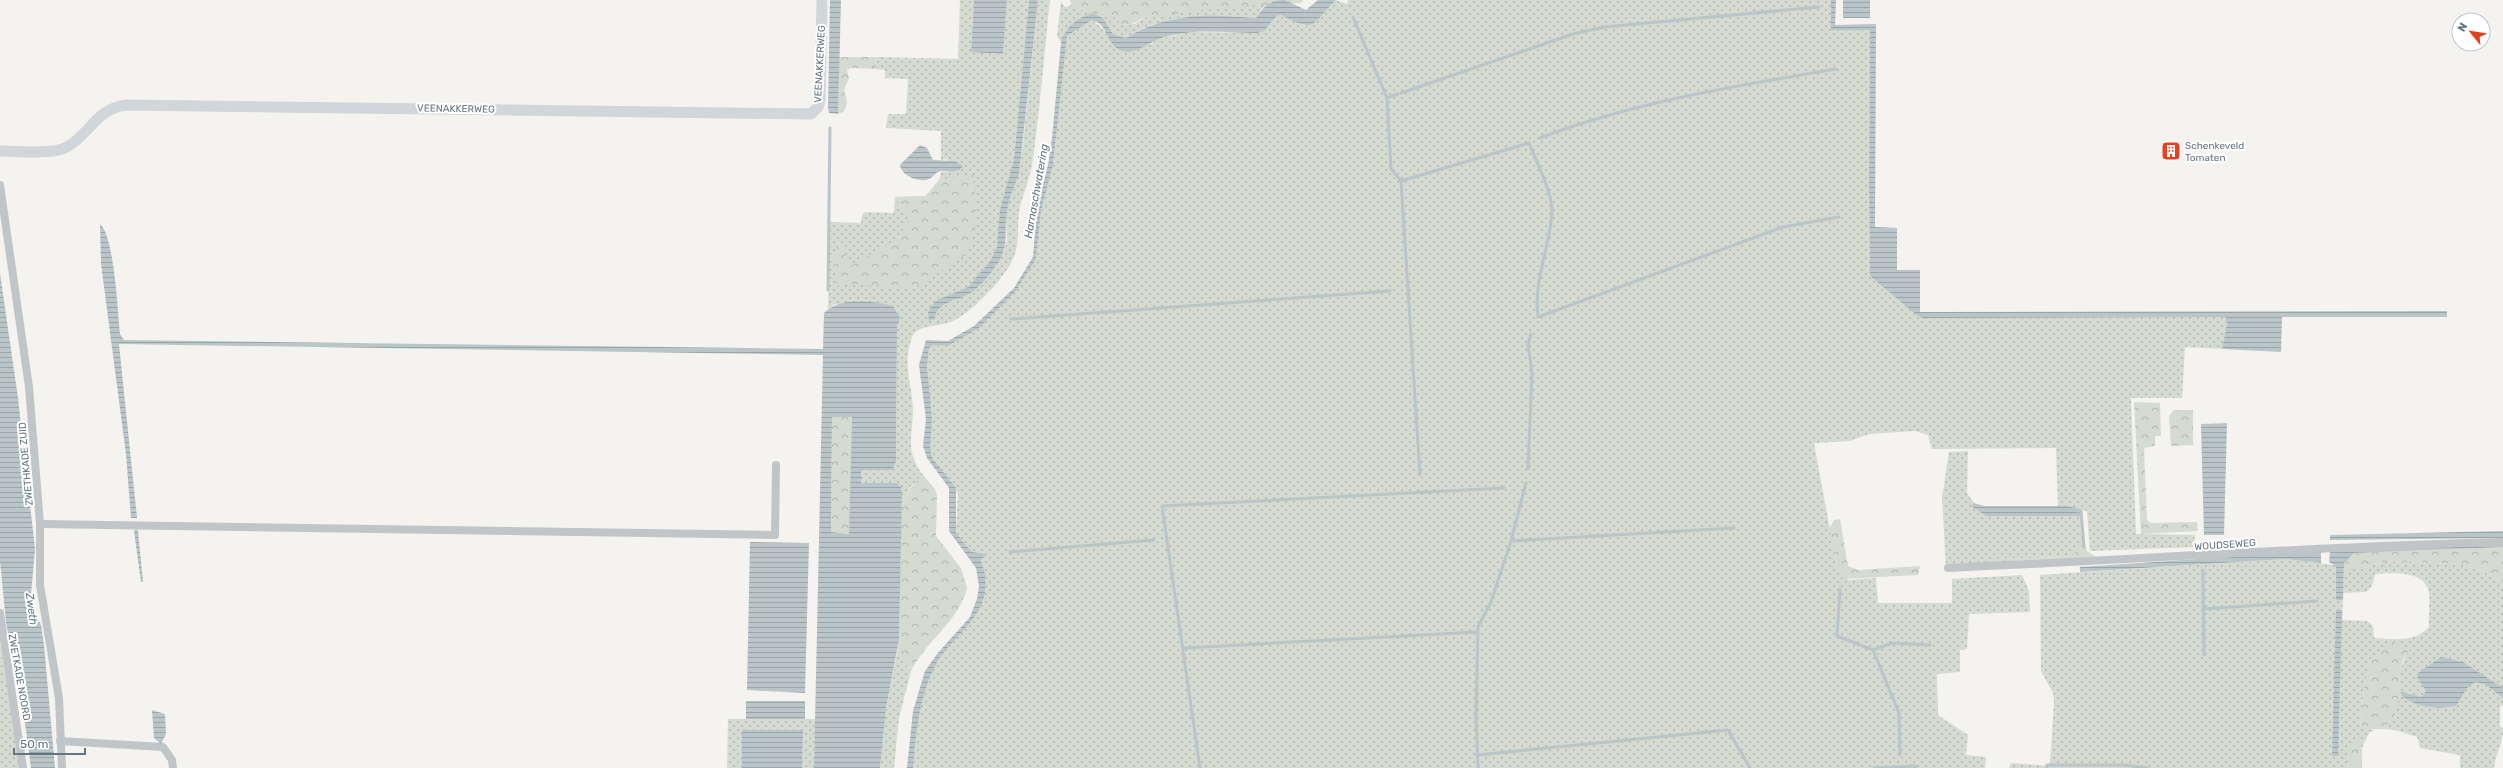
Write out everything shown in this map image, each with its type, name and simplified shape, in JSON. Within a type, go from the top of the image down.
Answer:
[{"type":"street","name":"VEENAKKERWEG","points":[[0,151],[54,150],[66,147],[103,113],[114,107],[126,105],[811,114],[818,107],[820,101],[822,0]]},
{"type":"street","name":"ZWETHKADE ZUID","points":[[0,185],[29,388],[40,524],[40,585],[59,698],[62,768]]},
{"type":"street","points":[[40,524],[775,535],[776,466]]},
{"type":"street","name":"WOUDSEWEG","points":[[1948,568],[2141,560],[2326,547],[2503,542]]},
{"type":"street","name":"ZWETKADE NOORD","points":[[0,613],[23,768]]},
{"type":"street","points":[[60,741],[163,747],[172,760],[173,768]]},
{"type":"green space","points":[[960,0],[974,0],[971,52],[1003,54],[1007,0],[1029,0],[1014,159],[997,247],[990,261],[968,287],[939,299],[930,321],[940,307],[959,298],[995,267],[1004,251],[1007,240],[1006,214],[1010,195],[1019,175],[1038,0],[1050,0],[1037,124],[1032,165],[1019,212],[1017,248],[1009,267],[988,293],[963,315],[950,322],[919,330],[912,337],[908,356],[908,374],[913,409],[911,450],[913,458],[923,475],[910,487],[901,506],[902,494],[897,483],[861,483],[861,469],[893,470],[896,461],[897,326],[835,304],[828,309],[830,222],[861,223],[862,215],[865,212],[894,213],[895,197],[926,196],[939,180],[941,172],[957,171],[947,159],[941,160],[941,131],[886,128],[888,114],[906,114],[908,79],[885,78],[885,70],[876,69],[877,57],[958,59]]},
{"type":"green space","points":[[1069,0],[1303,0],[1301,3],[1237,7],[1170,15],[1152,15],[1126,25],[1118,22],[1114,17],[1079,10]]},
{"type":"green space","points":[[1073,0],[1101,5],[1123,25],[1134,24],[1152,14],[1279,0],[1262,8],[1256,18],[1205,16],[1173,19],[1157,23],[1126,38],[1113,34],[1103,18],[1093,13],[1074,24],[1066,32],[1061,43],[1057,36],[1061,1],[1065,7],[1070,6]]},
{"type":"green space","points":[[1336,0],[1347,4],[1348,0],[1831,0],[1831,30],[1870,30],[1870,276],[1923,318],[2225,317],[2227,323],[2222,349],[2185,347],[2182,398],[2131,398],[2136,534],[2195,535],[2194,547],[2090,551],[2087,511],[2058,506],[2056,448],[1932,449],[1928,435],[1915,431],[1869,434],[1850,441],[1814,443],[1837,568],[1848,580],[1876,578],[1878,603],[1952,603],[1952,579],[2022,575],[2029,591],[2030,612],[1969,614],[1967,649],[1960,650],[1960,672],[1937,674],[1938,715],[1968,735],[1966,755],[1986,757],[1985,768],[913,768],[919,717],[929,679],[941,656],[976,615],[982,603],[985,590],[985,573],[981,560],[987,554],[972,552],[956,533],[958,493],[933,459],[930,450],[927,367],[929,348],[934,345],[948,346],[978,329],[1016,291],[1036,259],[1041,211],[1053,165],[1067,36],[1092,20],[1121,50],[1152,44],[1156,40],[1188,32],[1257,33],[1268,27],[1277,16],[1281,15],[1305,26]]},
{"type":"green space","points":[[839,57],[877,57],[876,69],[851,68],[847,70],[849,78],[844,90],[847,104],[843,112],[838,114]]},
{"type":"green space","points":[[973,175],[977,223],[967,254],[913,289],[836,283],[833,258],[840,236],[844,254],[851,266],[899,238],[908,220],[895,197],[926,196],[939,180]]},
{"type":"green space","points":[[2134,402],[2160,403],[2161,436],[2155,436],[2155,446],[2144,448],[2147,520],[2151,523],[2197,522],[2198,531],[2141,534]]},
{"type":"green space","points":[[2174,410],[2193,410],[2193,445],[2171,446],[2169,416]]},
{"type":"green space","points":[[832,416],[852,417],[850,534],[831,532]]},
{"type":"green space","points":[[1968,451],[1967,493],[1974,503],[1971,506],[1986,516],[2082,516],[2085,544],[2071,555],[2064,557],[1996,559],[1988,567],[1946,569],[1942,498],[1949,452]]},
{"type":"green space","points":[[923,475],[935,489],[937,496],[936,536],[961,568],[967,588],[957,611],[917,660],[911,671],[897,653],[899,639],[901,512],[903,502],[908,492]]},
{"type":"green space","points":[[1840,519],[1848,566],[1858,570],[1920,566],[1918,575],[1843,579],[1837,568],[1829,529],[1834,520]]},
{"type":"green space","points":[[2085,544],[2087,551],[2099,559],[1988,567],[1990,560],[1996,559],[2064,557],[2071,555]]},
{"type":"green space","points":[[2503,547],[2503,583],[2483,571],[2459,564],[2387,561],[2344,574],[2344,563],[2354,553]]},
{"type":"green space","points":[[2285,559],[2336,565],[2336,600],[2343,600],[2342,620],[2367,621],[2373,626],[2374,638],[2410,638],[2417,636],[2429,627],[2428,589],[2425,583],[2419,578],[2413,576],[2397,573],[2375,574],[2372,586],[2366,592],[2343,593],[2344,574],[2387,561],[2459,564],[2483,571],[2503,583],[2503,705],[2500,707],[2500,726],[2503,728],[2502,739],[2494,768],[2460,768],[2460,755],[2420,748],[2417,737],[2395,730],[2384,729],[2395,713],[2400,671],[2407,652],[2372,657],[2364,687],[2360,728],[2375,730],[2369,733],[2362,748],[2358,741],[2348,752],[2347,768],[2009,768],[2011,763],[2050,766],[2054,701],[2053,693],[2041,671],[2040,575]]},
{"type":"green space","points":[[0,643],[20,766],[20,768],[0,768]]},
{"type":"green space","points":[[2392,643],[2411,649],[2402,662],[2400,670],[2398,703],[2396,711],[2384,729],[2360,729],[2364,687],[2372,657]]},
{"type":"green space","points":[[897,653],[911,671],[899,718],[894,768],[880,768],[886,708]]},
{"type":"green space","points":[[728,719],[815,719],[814,768],[802,768],[803,730],[742,730],[742,768],[727,768]]},
{"type":"green space","points":[[2352,740],[2359,741],[2362,748],[2362,768],[2347,768],[2348,752]]},
{"type":"water","points":[[830,0],[841,0],[838,114],[829,113],[828,108]]},
{"type":"water","points":[[974,0],[1007,0],[1003,54],[971,52]]},
{"type":"water","points":[[1029,0],[1038,0],[1019,175],[1008,207],[1005,246],[1000,259],[993,270],[979,286],[967,295],[944,305],[936,313],[935,319],[929,321],[928,312],[932,305],[939,299],[968,287],[990,261],[997,247],[1000,210],[1014,159]]},
{"type":"water","points":[[1285,0],[1306,10],[1318,0],[1336,0],[1313,24],[1301,24],[1281,15],[1277,16],[1264,31],[1257,33],[1182,33],[1157,40],[1140,49],[1130,52],[1116,48],[1100,24],[1092,20],[1067,36],[1053,165],[1041,211],[1036,259],[1016,291],[978,329],[948,346],[934,345],[929,348],[927,367],[932,420],[930,450],[933,459],[956,488],[956,533],[972,552],[987,554],[981,560],[985,573],[985,590],[982,603],[976,615],[941,656],[934,668],[922,704],[917,730],[913,768],[907,768],[913,711],[925,671],[937,654],[970,617],[977,599],[979,586],[976,568],[949,531],[949,488],[927,458],[923,446],[926,419],[919,365],[926,340],[948,341],[974,326],[1014,288],[1033,257],[1037,208],[1048,165],[1052,138],[1061,43],[1063,37],[1073,23],[1093,13],[1103,18],[1113,34],[1126,38],[1157,23],[1173,19],[1205,16],[1256,18],[1268,4],[1275,1]]},
{"type":"water","points":[[1831,0],[1836,0],[1835,25],[1876,24],[1875,227],[1897,228],[1897,270],[1920,270],[1920,312],[2447,311],[2447,317],[2282,317],[2281,352],[2222,349],[2227,323],[2225,317],[1923,318],[1918,316],[1870,276],[1870,30],[1831,30]]},
{"type":"water","points":[[1843,0],[1870,0],[1870,18],[1843,18]]},
{"type":"water","points":[[920,145],[927,148],[933,160],[955,161],[963,166],[961,169],[954,172],[940,171],[931,178],[925,180],[912,178],[901,169],[900,165]]},
{"type":"water","points":[[100,224],[105,231],[109,243],[120,334],[124,340],[823,349],[824,313],[830,308],[847,302],[866,302],[893,306],[900,318],[897,326],[896,461],[893,470],[861,470],[861,483],[897,483],[901,487],[902,494],[899,639],[886,708],[880,768],[814,768],[823,355],[119,344],[137,518],[131,518],[126,454],[101,264]],"holes":[[[832,417],[852,417],[849,534],[831,532]]]},
{"type":"water","name":"Zweth","points":[[0,273],[18,398],[35,549],[31,595],[36,599],[32,605],[41,625],[44,645],[55,768],[31,768],[25,723],[6,622],[0,561]]},
{"type":"water","points":[[2227,423],[2224,535],[2204,535],[2201,424]]},
{"type":"water","points":[[1974,503],[1984,506],[2067,506],[2080,509],[2082,516],[1986,516],[1971,506]]},
{"type":"water","points":[[136,529],[138,531],[143,582],[141,582],[134,531]]},
{"type":"water","points":[[2503,531],[2503,538],[2330,540],[2330,535]]},
{"type":"water","points":[[750,542],[809,543],[805,693],[747,690]]},
{"type":"water","points":[[2503,545],[2503,547],[2354,553],[2344,563],[2343,600],[2336,600],[2336,566],[2329,562],[2330,551]]},
{"type":"water","points":[[2321,552],[2321,563],[2285,559],[2080,572],[2080,567]]},
{"type":"water","points":[[2336,610],[2342,610],[2338,756],[2332,756]]},
{"type":"water","points":[[2441,657],[2463,662],[2503,688],[2503,698],[2485,684],[2475,682],[2467,688],[2456,706],[2428,707],[2414,703],[2402,696],[2401,692],[2422,697],[2426,691],[2417,677],[2418,673]]},
{"type":"water","points":[[746,701],[805,701],[805,719],[746,719]]},
{"type":"water","points":[[152,710],[165,714],[166,734],[161,744],[154,738]]},
{"type":"water","points":[[742,730],[803,730],[802,768],[742,768]]},
{"type":"waterway","points":[[1401,93],[1573,34],[1604,27],[1819,7]]},
{"type":"waterway","points":[[1353,17],[1387,98],[1391,169],[1401,181],[1420,475]]},
{"type":"waterway","points":[[1540,138],[1612,114],[1686,96],[1836,69]]},
{"type":"waterway","points":[[1387,98],[1398,94]]},
{"type":"waterway","points":[[828,290],[830,128]]},
{"type":"waterway","points":[[1401,181],[1529,143],[1540,168],[1552,205],[1551,225],[1538,290],[1538,317],[1783,227],[1839,217]]},
{"type":"waterway","points":[[1011,319],[1390,291]]},
{"type":"waterway","points":[[1528,469],[1532,373],[1528,345],[1531,334]]},
{"type":"waterway","points":[[1478,768],[1476,717],[1478,627],[1491,602],[1511,541],[1526,483]]},
{"type":"waterway","points":[[1200,768],[1162,506],[1504,488]]},
{"type":"waterway","points":[[2077,511],[2081,511],[2084,547]]},
{"type":"waterway","points":[[1511,541],[1734,528]]},
{"type":"waterway","points":[[1010,552],[1154,540]]},
{"type":"waterway","points":[[2203,570],[2204,655]]},
{"type":"waterway","points":[[1840,590],[1837,636],[1873,650],[1899,713],[1900,755]]},
{"type":"waterway","points":[[2204,609],[2317,601]]},
{"type":"waterway","points":[[1185,648],[1477,632]]},
{"type":"waterway","points":[[1873,650],[1892,643],[1930,645]]},
{"type":"waterway","points":[[1477,755],[1728,730],[1750,768]]},
{"type":"waterway","points":[[2047,768],[2047,765],[2125,765],[2148,768]]},
{"type":"waterway","points":[[1874,768],[1915,766],[1916,768]]},
{"type":"place","name":"Schenkeveld Tomaten","points":[[2171,151]]},
{"type":"water label","name":"Harnaschwatering","points":[[1036,191]]}]
